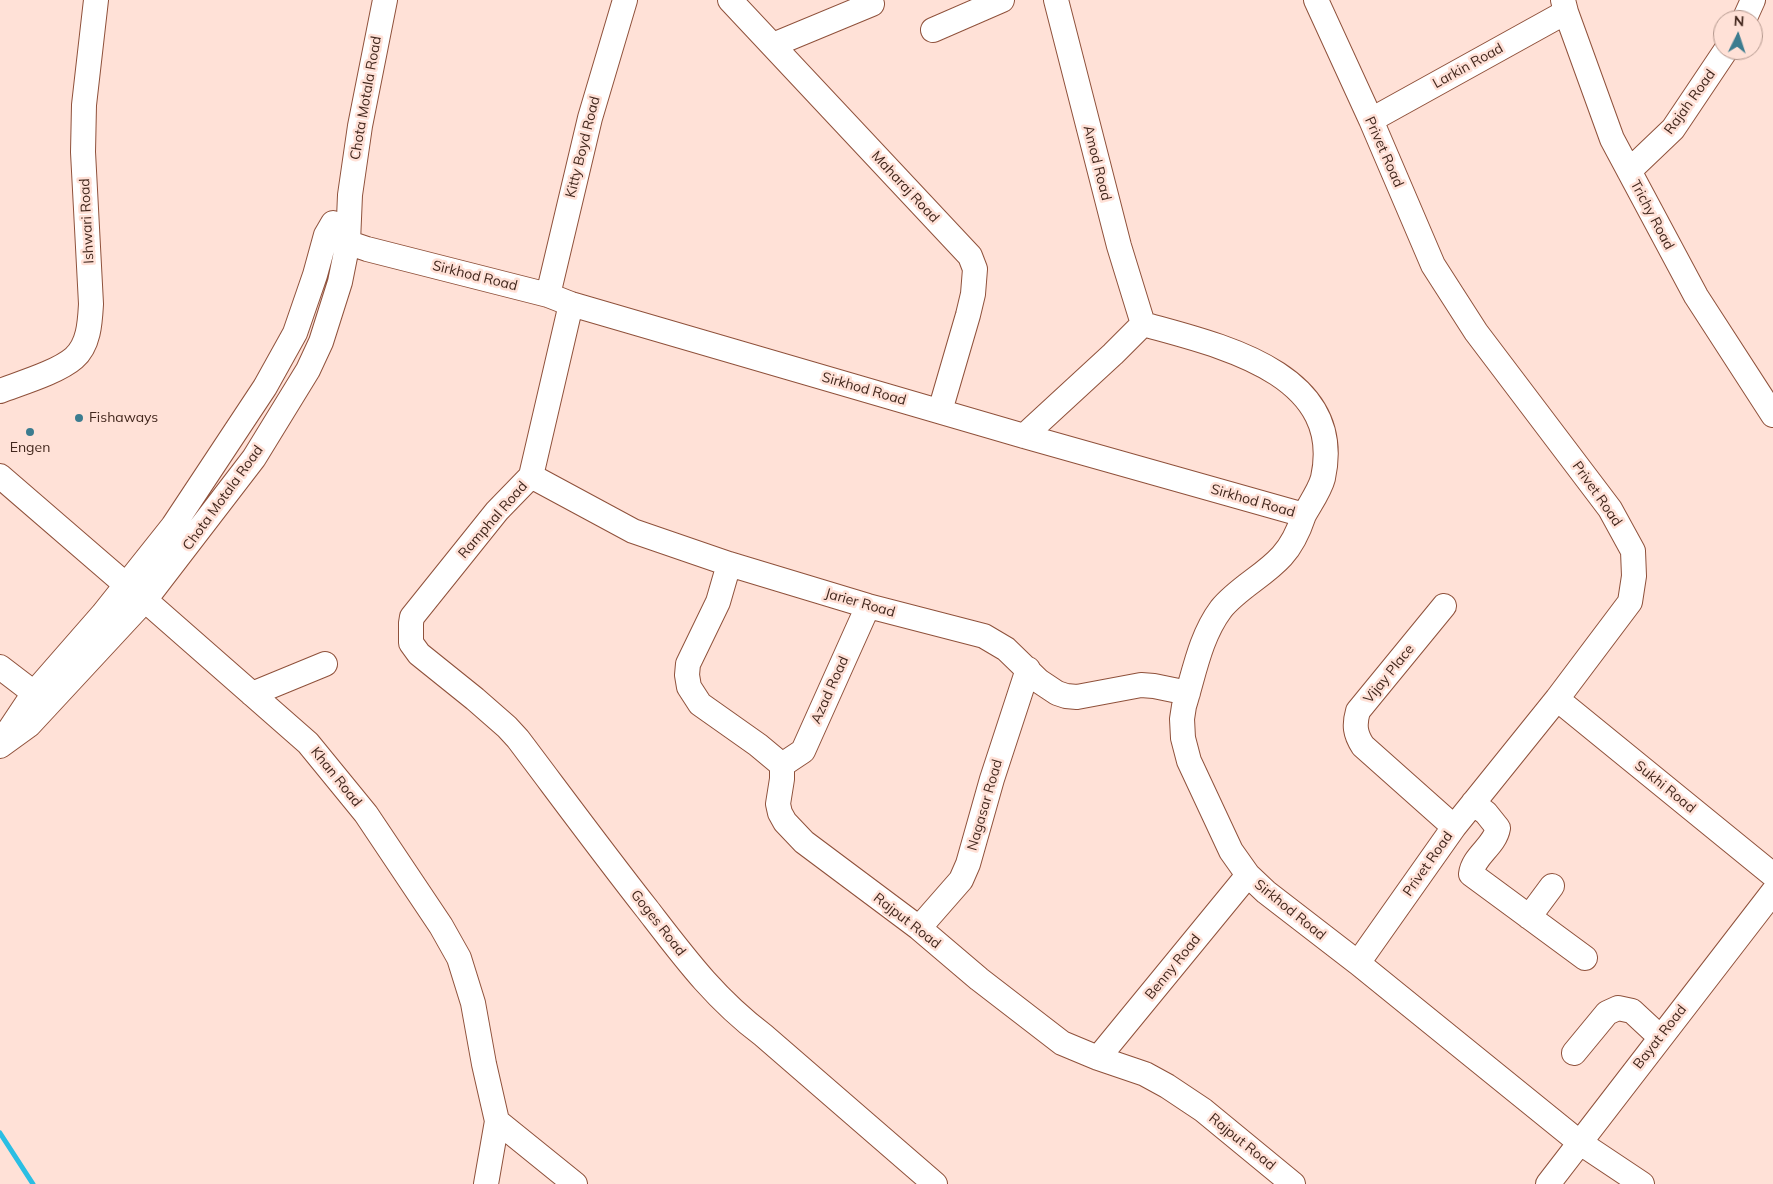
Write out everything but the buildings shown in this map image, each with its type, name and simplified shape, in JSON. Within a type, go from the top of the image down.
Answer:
[{"type":"street","name":"Ishwari Road","points":[[0,391],[49,372],[75,357],[86,337],[90,323],[83,152],[84,105],[96,0]]},
{"type":"street","name":"Chota Motala Road","points":[[0,745],[29,725],[126,618],[145,600],[254,458],[308,370],[321,342],[340,282],[348,242],[350,196],[360,126],[385,0]]},
{"type":"street","name":"Kitty Boyd Road","points":[[548,295],[590,118],[625,0]]},
{"type":"street","name":"Maharaj Road","points":[[730,0],[970,256],[975,269],[973,294],[940,411]]},
{"type":"street","points":[[933,30],[1002,0]]},
{"type":"street","name":"Amod Road","points":[[1056,0],[1119,246],[1143,324]]},
{"type":"street","name":"Privet Road","points":[[1316,0],[1371,120],[1433,265],[1476,332],[1610,509],[1633,551],[1634,576],[1630,602],[1557,699],[1454,827],[1358,963]]},
{"type":"street","points":[[773,45],[872,4]]},
{"type":"street","name":"Larkin Road","points":[[1371,120],[1564,6]]},
{"type":"street","name":"Trichy Road","points":[[1564,6],[1612,139],[1629,172],[1696,296],[1770,404]]},
{"type":"street","name":"Rajah Road","points":[[1629,172],[1674,129],[1719,60]]},
{"type":"street","name":"Chota Motala Road","points":[[0,745],[34,693],[103,614],[173,526],[264,387],[295,333],[315,275],[326,235],[350,196]]},
{"type":"street","name":"Sirkhod Road","points":[[326,235],[548,295],[571,304],[1024,436],[1304,515],[1298,533],[1282,556],[1229,601],[1209,627],[1182,718],[1183,738],[1189,761],[1231,851],[1248,875],[1266,892],[1358,963],[1579,1142],[1642,1184]]},
{"type":"street","name":"Ramphal Road","points":[[410,636],[412,617],[498,511],[531,476],[571,304]]},
{"type":"street","points":[[1024,436],[1114,354],[1143,324],[1238,352],[1284,378],[1307,398],[1321,423],[1326,453],[1323,480],[1304,515]]},
{"type":"street","name":"Khan Road","points":[[0,476],[308,743],[366,814],[441,926],[459,958],[473,1003],[497,1121],[486,1184]]},
{"type":"street","name":"Jarier Road","points":[[531,476],[633,531],[730,564],[868,606],[984,636],[1006,649],[1039,680],[1057,693],[1066,696],[1077,697],[1141,685],[1188,693]]},
{"type":"street","points":[[730,564],[718,602],[688,664],[689,687],[700,704],[758,745],[782,765]]},
{"type":"street","name":"Azad Road","points":[[782,765],[803,751],[868,606]]},
{"type":"street","name":"Vijay Place","points":[[1444,606],[1358,711],[1355,728],[1363,746],[1454,827]]},
{"type":"street","name":"Goges Road","points":[[410,636],[411,643],[419,654],[474,699],[518,739],[704,982],[740,1018],[770,1041],[935,1184]]},
{"type":"street","points":[[252,694],[325,664]]},
{"type":"street","points":[[0,667],[34,693]]},
{"type":"street","name":"Nagasar Road","points":[[919,928],[961,880],[968,864],[992,779],[1028,669]]},
{"type":"street","name":"Sukhi Road","points":[[1557,699],[1773,875]]},
{"type":"street","name":"Rajput Road","points":[[782,765],[778,804],[780,813],[785,822],[804,842],[919,928],[979,979],[1062,1043],[1145,1074],[1167,1086],[1203,1110],[1293,1184]]},
{"type":"street","points":[[1473,803],[1486,813],[1498,828],[1494,839],[1472,868],[1471,874],[1585,958]]},
{"type":"street","name":"Benny Road","points":[[1098,1058],[1248,875]]},
{"type":"street","points":[[1529,918],[1552,886]]},
{"type":"street","name":"Bayat Road","points":[[1548,1184],[1773,892]]},
{"type":"street","points":[[1574,1053],[1607,1013],[1618,1008],[1632,1011],[1660,1037]]},
{"type":"street","points":[[497,1121],[575,1184]]},
{"type":"waterway","points":[[0,1133],[33,1184]]},
{"type":"place","name":"Fishaways","points":[[79,418]]},
{"type":"place","name":"Engen","points":[[30,432]]}]
